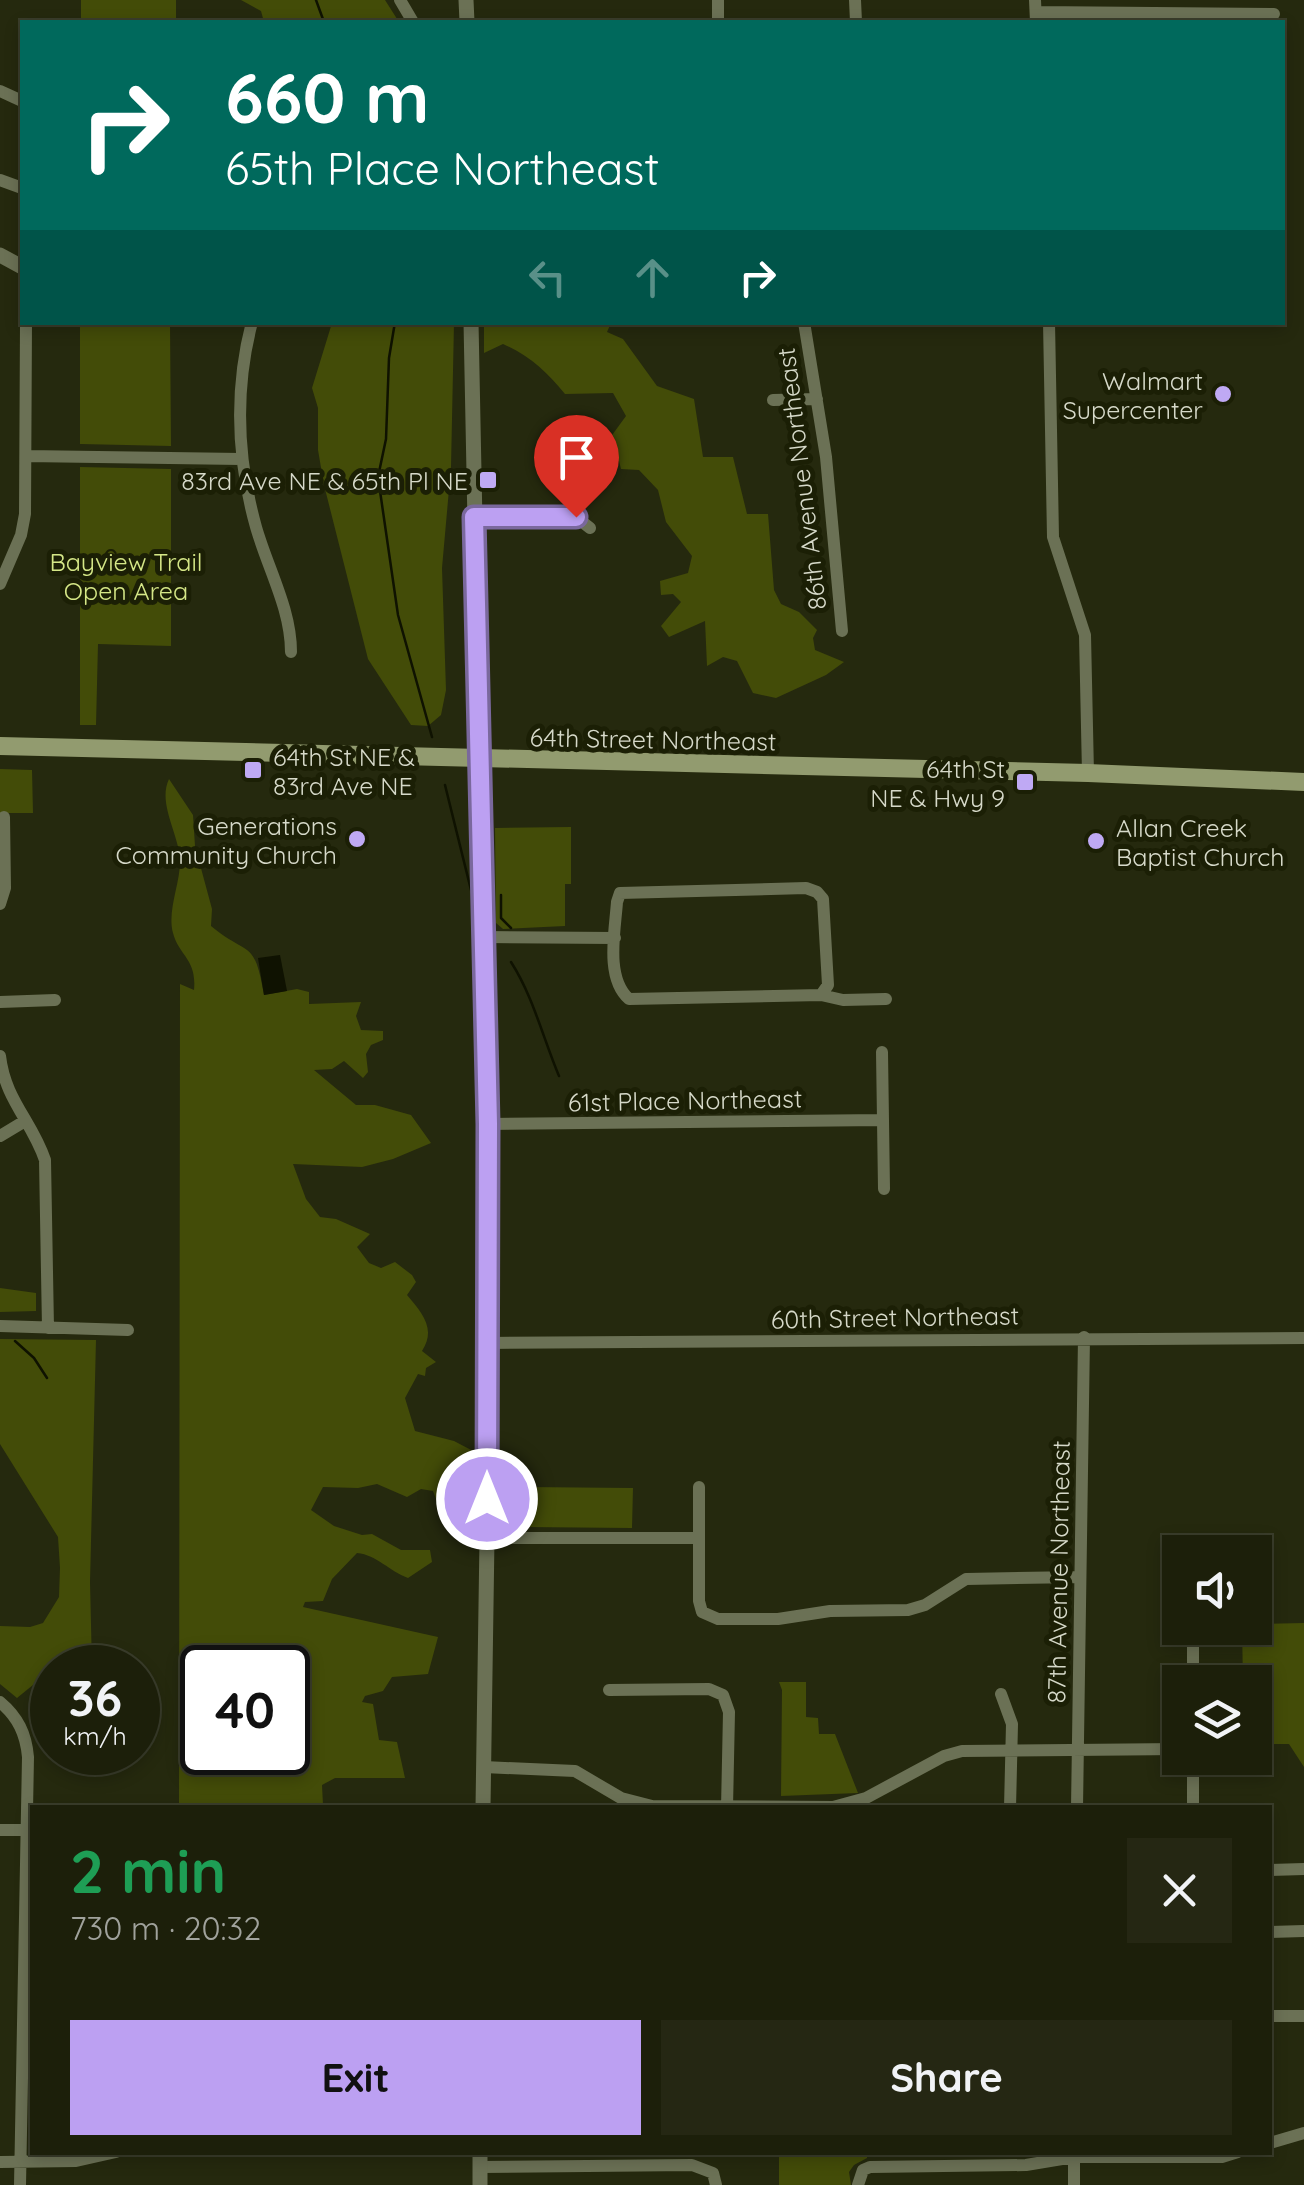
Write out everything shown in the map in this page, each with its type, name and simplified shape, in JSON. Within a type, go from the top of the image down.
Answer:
[{"type":"main road","name":"64th Street Northeast","points":[[0,746],[1304,782]]},
{"type":"street","points":[[1036,11],[1274,12]]},
{"type":"street","points":[[0,584],[25,514],[26,325]]},
{"type":"street","points":[[251,325],[239,394],[241,459],[256,526],[291,630],[291,652]]},
{"type":"street","points":[[471,325],[488,1124],[483,1805]]},
{"type":"street","name":"86th Avenue Northeast","points":[[804,325],[826,456],[842,631]]},
{"type":"street","points":[[1049,325],[1053,537],[1086,635],[1088,774]]},
{"type":"street","points":[[772,400],[816,398]]},
{"type":"street","points":[[26,456],[241,459]]},
{"type":"street","points":[[474,517],[576,517],[590,528]]},
{"type":"street","points":[[0,904],[6,888],[4,817]]},
{"type":"street","points":[[821,995],[828,985],[824,900],[817,892],[806,888],[620,893],[615,938],[618,987],[629,999],[821,995],[843,1000],[886,999]]},
{"type":"street","points":[[484,937],[615,938]]},
{"type":"street","points":[[0,1002],[55,1000]]},
{"type":"street","points":[[882,1052],[884,1189]]},
{"type":"street","points":[[0,1056],[6,1089],[43,1153],[48,1176],[48,1328]]},
{"type":"street","name":"61st Place Northeast","points":[[488,1124],[882,1120]]},
{"type":"street","points":[[0,1136],[25,1121]]},
{"type":"street","points":[[0,1326],[128,1330]]},
{"type":"street","name":"87th Avenue Northeast","points":[[1077,1805],[1084,1337]]},
{"type":"street","name":"60th Street Northeast","points":[[487,1343],[1304,1338]]},
{"type":"street","points":[[699,1487],[699,1601],[706,1616],[718,1619],[908,1610],[924,1605],[966,1579],[1080,1578]]},
{"type":"street","points":[[487,1538],[699,1538]]},
{"type":"street","points":[[608,1690],[709,1688],[723,1695],[729,1712],[727,1805]]},
{"type":"street","points":[[1001,1694],[1012,1724],[1010,1805]]},
{"type":"street","points":[[0,1702],[12,1712],[28,1749],[20,2185]]},
{"type":"street","points":[[840,1805],[866,1798],[954,1752],[1162,1750]]},
{"type":"street","points":[[484,1767],[575,1771],[640,1805]]},
{"type":"street","points":[[1193,1775],[1193,1805]]},
{"type":"street","points":[[0,1830],[28,1830]]},
{"type":"street","points":[[1272,1870],[1304,1869]]},
{"type":"street","points":[[1272,1932],[1304,1931]]},
{"type":"street","points":[[1272,2016],[1304,2016]]},
{"type":"street","points":[[1272,2142],[1304,2133]]},
{"type":"street","points":[[0,2162],[76,2161],[103,2155]]},
{"type":"street","points":[[1074,2155],[1074,2185]]},
{"type":"street","points":[[858,2185],[864,2170],[870,2168],[1026,2165],[1074,2155],[1226,2155]]},
{"type":"street","points":[[480,2185],[480,2160],[692,2165],[712,2173],[716,2185]]},
{"type":"green space","points":[[81,0],[176,0],[176,20],[81,20]]},
{"type":"green space","points":[[241,0],[385,0],[398,20],[263,20],[261,11]]},
{"type":"green space","points":[[80,325],[170,325],[171,446],[80,444]]},
{"type":"green space","points":[[331,325],[454,325],[451,467],[442,568],[446,690],[441,715],[428,726],[411,725],[368,659],[324,485],[318,450],[318,408],[312,388]]},
{"type":"green space","points":[[484,325],[610,325],[607,332],[623,339],[657,386],[694,399],[703,457],[733,457],[747,514],[768,514],[774,590],[781,604],[799,612],[817,630],[813,638],[815,650],[844,662],[826,675],[776,698],[753,693],[737,661],[723,657],[707,666],[705,621],[669,637],[661,626],[681,602],[673,594],[661,595],[660,581],[688,573],[692,556],[666,522],[658,490],[639,470],[621,469],[619,461],[581,463],[557,434],[565,423],[607,442],[626,416],[613,393],[565,394],[537,365],[513,349],[503,344],[484,353]]},
{"type":"green space","name":"Bayview Trail Open Area","points":[[80,467],[171,469],[171,646],[98,644],[96,725],[80,725]]},
{"type":"green space","points":[[0,769],[32,770],[33,813],[0,813]]},
{"type":"green space","points":[[169,779],[193,815],[195,846],[212,909],[211,926],[253,957],[264,995],[297,989],[309,992],[309,1004],[361,1002],[356,1016],[361,1030],[383,1031],[383,1040],[371,1045],[366,1054],[368,1072],[363,1078],[344,1061],[332,1069],[314,1070],[356,1105],[375,1105],[411,1115],[431,1143],[362,1167],[293,1164],[306,1199],[320,1217],[336,1219],[370,1234],[357,1247],[369,1263],[381,1268],[395,1262],[412,1275],[416,1282],[407,1295],[428,1328],[422,1351],[436,1362],[426,1368],[425,1376],[418,1374],[405,1398],[415,1431],[454,1441],[475,1452],[472,1525],[465,1525],[465,1497],[454,1494],[438,1504],[433,1491],[421,1489],[407,1497],[377,1484],[323,1487],[311,1510],[334,1526],[362,1535],[372,1534],[401,1550],[430,1550],[432,1562],[408,1578],[357,1553],[332,1579],[323,1601],[305,1602],[303,1607],[438,1637],[428,1674],[392,1677],[383,1691],[365,1696],[362,1702],[373,1704],[379,1740],[397,1742],[405,1778],[335,1778],[322,1785],[323,1805],[179,1805],[180,984],[194,990],[194,980],[172,925],[180,862],[167,809]]},
{"type":"green space","points":[[571,827],[571,884],[565,884],[565,926],[503,929],[496,923],[495,828]]},
{"type":"green space","points":[[0,1288],[36,1293],[36,1311],[0,1312]]},
{"type":"green space","points":[[0,1339],[96,1340],[91,1645],[30,1645],[30,1687],[17,1698],[0,1684],[0,1626],[30,1627],[43,1623],[59,1597],[58,1537],[0,1444]]},
{"type":"green space","points":[[525,1487],[633,1488],[632,1528],[524,1527]]},
{"type":"green space","points":[[1304,1623],[1304,1767],[1289,1744],[1272,1744],[1272,1665],[1243,1665],[1242,1645],[1272,1645],[1272,1624]]},
{"type":"green space","points":[[779,1682],[806,1682],[806,1717],[818,1718],[819,1734],[835,1734],[858,1793],[781,1796]]},
{"type":"green space","points":[[779,2155],[867,2155],[849,2172],[851,2185],[779,2185]]},
{"type":"shaded area","points":[[280,955],[287,991],[264,995],[258,958]]},
{"type":"waterway","points":[[316,0],[323,20]]},
{"type":"waterway","points":[[394,325],[389,358],[386,439],[378,477],[398,615],[432,737]]},
{"type":"waterway","points":[[445,785],[471,890]]},
{"type":"waterway","points":[[501,895],[501,918],[511,928]]},
{"type":"waterway","points":[[511,962],[532,1003],[559,1076]]},
{"type":"waterway","points":[[15,1341],[34,1358],[47,1378]]},
{"type":"place","name":"Walmart Supercenter","points":[[1223,394]]},
{"type":"place","name":"83rd Ave NE & 65th Pl NE","points":[[488,480]]},
{"type":"place","name":"64th St NE & 83rd Ave NE","points":[[253,770]]},
{"type":"place","name":"64th St NE & Hwy 9","points":[[1025,782]]},
{"type":"place","name":"Generations Community Church","points":[[357,839]]},
{"type":"place","name":"Allan Creek Baptist Church","points":[[1096,841]]},
{"type":"route","points":[[487,1499],[488,1124],[474,517],[576,517]]}]
